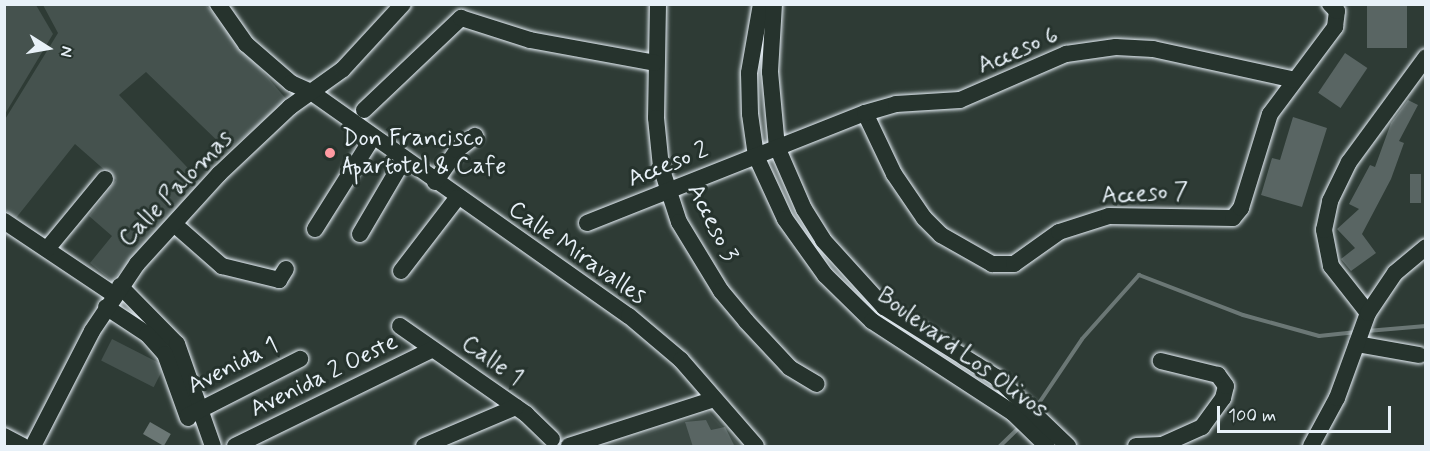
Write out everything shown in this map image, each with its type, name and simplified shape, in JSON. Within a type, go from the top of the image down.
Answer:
[{"type":"street","name":"Calle Miravalles","points":[[218,4],[246,44],[291,83],[311,92],[457,198],[629,316],[681,360],[711,400],[756,447]]},
{"type":"street","name":"Calle Palomas","points":[[33,447],[113,296],[219,174],[311,92],[343,69],[403,4]]},
{"type":"street","name":"Acceso 3","points":[[658,4],[655,63],[656,118],[667,191],[678,222],[721,291],[772,352],[817,384]]},
{"type":"street","name":"Boulevard Los Olivos","points":[[761,4],[749,73],[766,151],[785,219],[825,275],[872,321],[1013,413],[1047,447]]},
{"type":"street","name":"Boulevard Los Olivos","points":[[774,4],[766,151],[804,210],[835,256],[884,307],[996,377],[1068,447]]},
{"type":"street","name":"Acceso 7","points":[[865,113],[894,174],[924,218],[941,235],[992,264],[1014,264],[1059,232],[1108,216],[1233,218],[1246,192],[1263,128],[1295,80],[1335,27],[1337,12],[1330,4]]},
{"type":"street","points":[[364,110],[461,18],[530,40],[655,63]]},
{"type":"street","name":"Acceso 6","points":[[766,151],[865,113],[896,104],[960,100],[1058,57],[1116,47],[1154,49],[1295,80]]},
{"type":"street","points":[[1419,355],[1362,330],[1330,266],[1324,230],[1330,201],[1349,162],[1425,57]]},
{"type":"street","points":[[315,229],[373,136]]},
{"type":"street","points":[[435,182],[457,150],[475,136]]},
{"type":"street","name":"Acceso 2","points":[[587,223],[766,151]]},
{"type":"street","points":[[360,234],[404,159]]},
{"type":"street","points":[[47,249],[105,179]]},
{"type":"street","points":[[401,271],[457,198]]},
{"type":"street","points":[[4,220],[177,344],[201,447]]},
{"type":"street","points":[[174,224],[222,266],[279,280],[286,269]]},
{"type":"street","points":[[1311,447],[1325,426],[1362,330],[1395,273],[1425,247]]},
{"type":"street","points":[[113,296],[165,354],[192,414],[213,447]]},
{"type":"street","points":[[894,335],[908,321]]},
{"type":"street","name":"Calle 1","points":[[400,326],[516,407],[552,439]]},
{"type":"street","name":"Avenida 2 Oeste","points":[[235,447],[434,350]]},
{"type":"street","name":"Avenida 1","points":[[192,414],[300,359]]},
{"type":"street","points":[[1136,447],[1162,445],[1202,427],[1223,398],[1226,386],[1218,375],[1161,361]]},
{"type":"street","points":[[569,447],[711,400]]},
{"type":"street","points":[[424,447],[516,407]]},
{"type":"street","points":[[4,436],[23,447]]},
{"type":"shaded area","points":[[5,4],[36,5],[53,34],[5,114]]},
{"type":"shaded area","points":[[43,5],[206,5],[287,100],[228,151],[146,72],[119,95],[201,182],[112,281],[90,263],[112,236],[89,216],[116,180],[75,144],[16,218],[5,210],[4,121],[58,33]]},
{"type":"shaded area","points":[[112,339],[165,366],[154,387],[101,360]]},
{"type":"shaded area","points":[[709,412],[740,446],[606,446]]},
{"type":"shaded area","points":[[150,422],[171,434],[164,446],[143,434]]},
{"type":"building","points":[[1367,4],[1407,4],[1407,48],[1367,48]]},
{"type":"building","points":[[1345,53],[1367,68],[1341,108],[1318,93]]},
{"type":"building","points":[[1408,100],[1418,105],[1399,141],[1404,143],[1391,179],[1362,234],[1376,253],[1351,271],[1341,259],[1355,248],[1337,229],[1359,209],[1349,204],[1370,165],[1375,167],[1391,123]]},
{"type":"building","points":[[1293,117],[1327,128],[1302,207],[1261,195],[1272,158],[1280,160]]},
{"type":"building","points":[[1410,174],[1421,174],[1421,203],[1410,203]]},
{"type":"building","points":[[706,420],[711,430],[725,427],[735,447],[693,447],[685,422]]},
{"type":"waterway","points":[[1035,409],[1082,339],[1139,275],[1243,315],[1319,336],[1357,332]]},
{"type":"waterway","points":[[1367,331],[1426,326]]},
{"type":"waterway","points":[[1000,446],[1021,426]]},
{"type":"place","name":"Don Francisco Apartotel & Cafe","points":[[330,153]]}]
